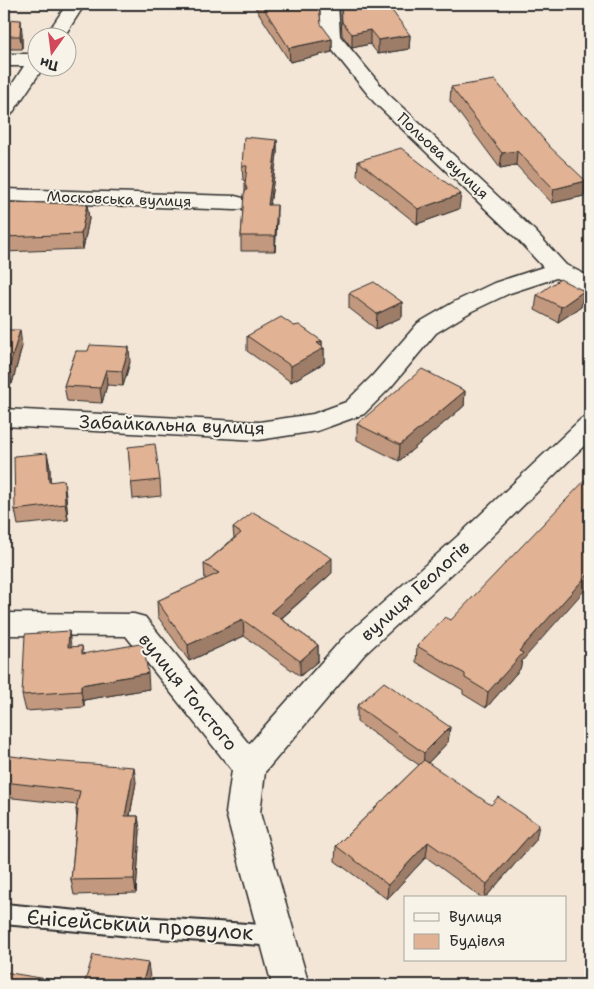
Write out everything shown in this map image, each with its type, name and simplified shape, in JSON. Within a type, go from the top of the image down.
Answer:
[{"type":"street","points":[[60,28],[76,4]]},
{"type":"street","name":"Польова вулиця","points":[[329,4],[331,37],[381,98],[527,236],[558,270],[590,286]]},
{"type":"street","points":[[4,60],[28,60]]},
{"type":"street","points":[[4,111],[28,74]]},
{"type":"street","name":"Московська вулиця","points":[[4,195],[235,203]]},
{"type":"street","name":"Забайкальна вулиця","points":[[4,418],[259,430],[317,422],[355,408],[382,381],[427,328],[464,306],[502,288],[558,270]]},
{"type":"street","name":"вулиця Геологів","points":[[249,767],[353,647],[470,541],[590,425]]},
{"type":"street","name":"вулиця Толстого","points":[[4,624],[134,624],[249,767]]},
{"type":"street","points":[[249,767],[243,813],[290,985]]},
{"type":"lane","name":"Єнісейський провулок","points":[[4,914],[142,927],[276,936]]},
{"type":"building","points":[[261,4],[298,4],[301,8],[319,6],[321,24],[332,39],[289,48]]},
{"type":"building","points":[[341,4],[387,4],[410,35],[378,40],[370,30],[352,34],[342,22]]},
{"type":"building","points":[[4,19],[21,20],[20,36],[4,36]]},
{"type":"building","points":[[495,80],[549,146],[586,181],[554,189],[517,151],[502,153],[451,87]]},
{"type":"building","points":[[244,137],[277,140],[268,205],[277,205],[275,236],[241,236],[244,194],[247,189],[245,184],[247,166],[242,166]]},
{"type":"building","points":[[401,148],[461,194],[418,209],[358,161]]},
{"type":"building","points":[[4,202],[87,204],[81,234],[4,237]]},
{"type":"building","points":[[560,279],[584,291],[561,307],[537,295]]},
{"type":"building","points":[[374,282],[402,302],[377,314],[349,293]]},
{"type":"building","points":[[281,317],[294,326],[299,325],[322,341],[317,343],[324,348],[291,366],[247,336]]},
{"type":"building","points":[[4,330],[20,330],[9,368],[4,368]]},
{"type":"building","points":[[90,345],[129,347],[122,371],[106,370],[100,388],[64,386],[76,351],[88,351]]},
{"type":"building","points":[[422,369],[465,391],[400,445],[357,424]]},
{"type":"building","points":[[155,444],[160,480],[131,483],[128,447]]},
{"type":"building","points":[[47,453],[49,482],[64,480],[65,504],[15,510],[14,456]]},
{"type":"building","points":[[590,475],[590,572],[519,651],[523,653],[488,692],[465,678],[465,674],[417,646],[445,617],[451,620]]},
{"type":"building","points":[[253,512],[332,558],[271,612],[318,645],[300,661],[243,620],[188,645],[157,601],[219,573],[204,564],[241,533],[233,528]]},
{"type":"building","points":[[69,631],[68,647],[82,646],[82,654],[140,644],[144,648],[148,673],[81,685],[81,691],[22,695],[25,634]]},
{"type":"building","points":[[384,682],[450,727],[424,753],[357,706]]},
{"type":"building","points":[[4,755],[49,761],[134,767],[125,816],[138,816],[134,879],[71,880],[78,810],[76,810],[80,791],[4,782]]},
{"type":"building","points":[[424,760],[491,805],[498,797],[539,825],[487,884],[428,842],[388,885],[336,846]]},
{"type":"building","points":[[93,955],[148,963],[142,985],[84,985]]},
{"type":"building","points":[[4,972],[83,985],[4,985]]}]
